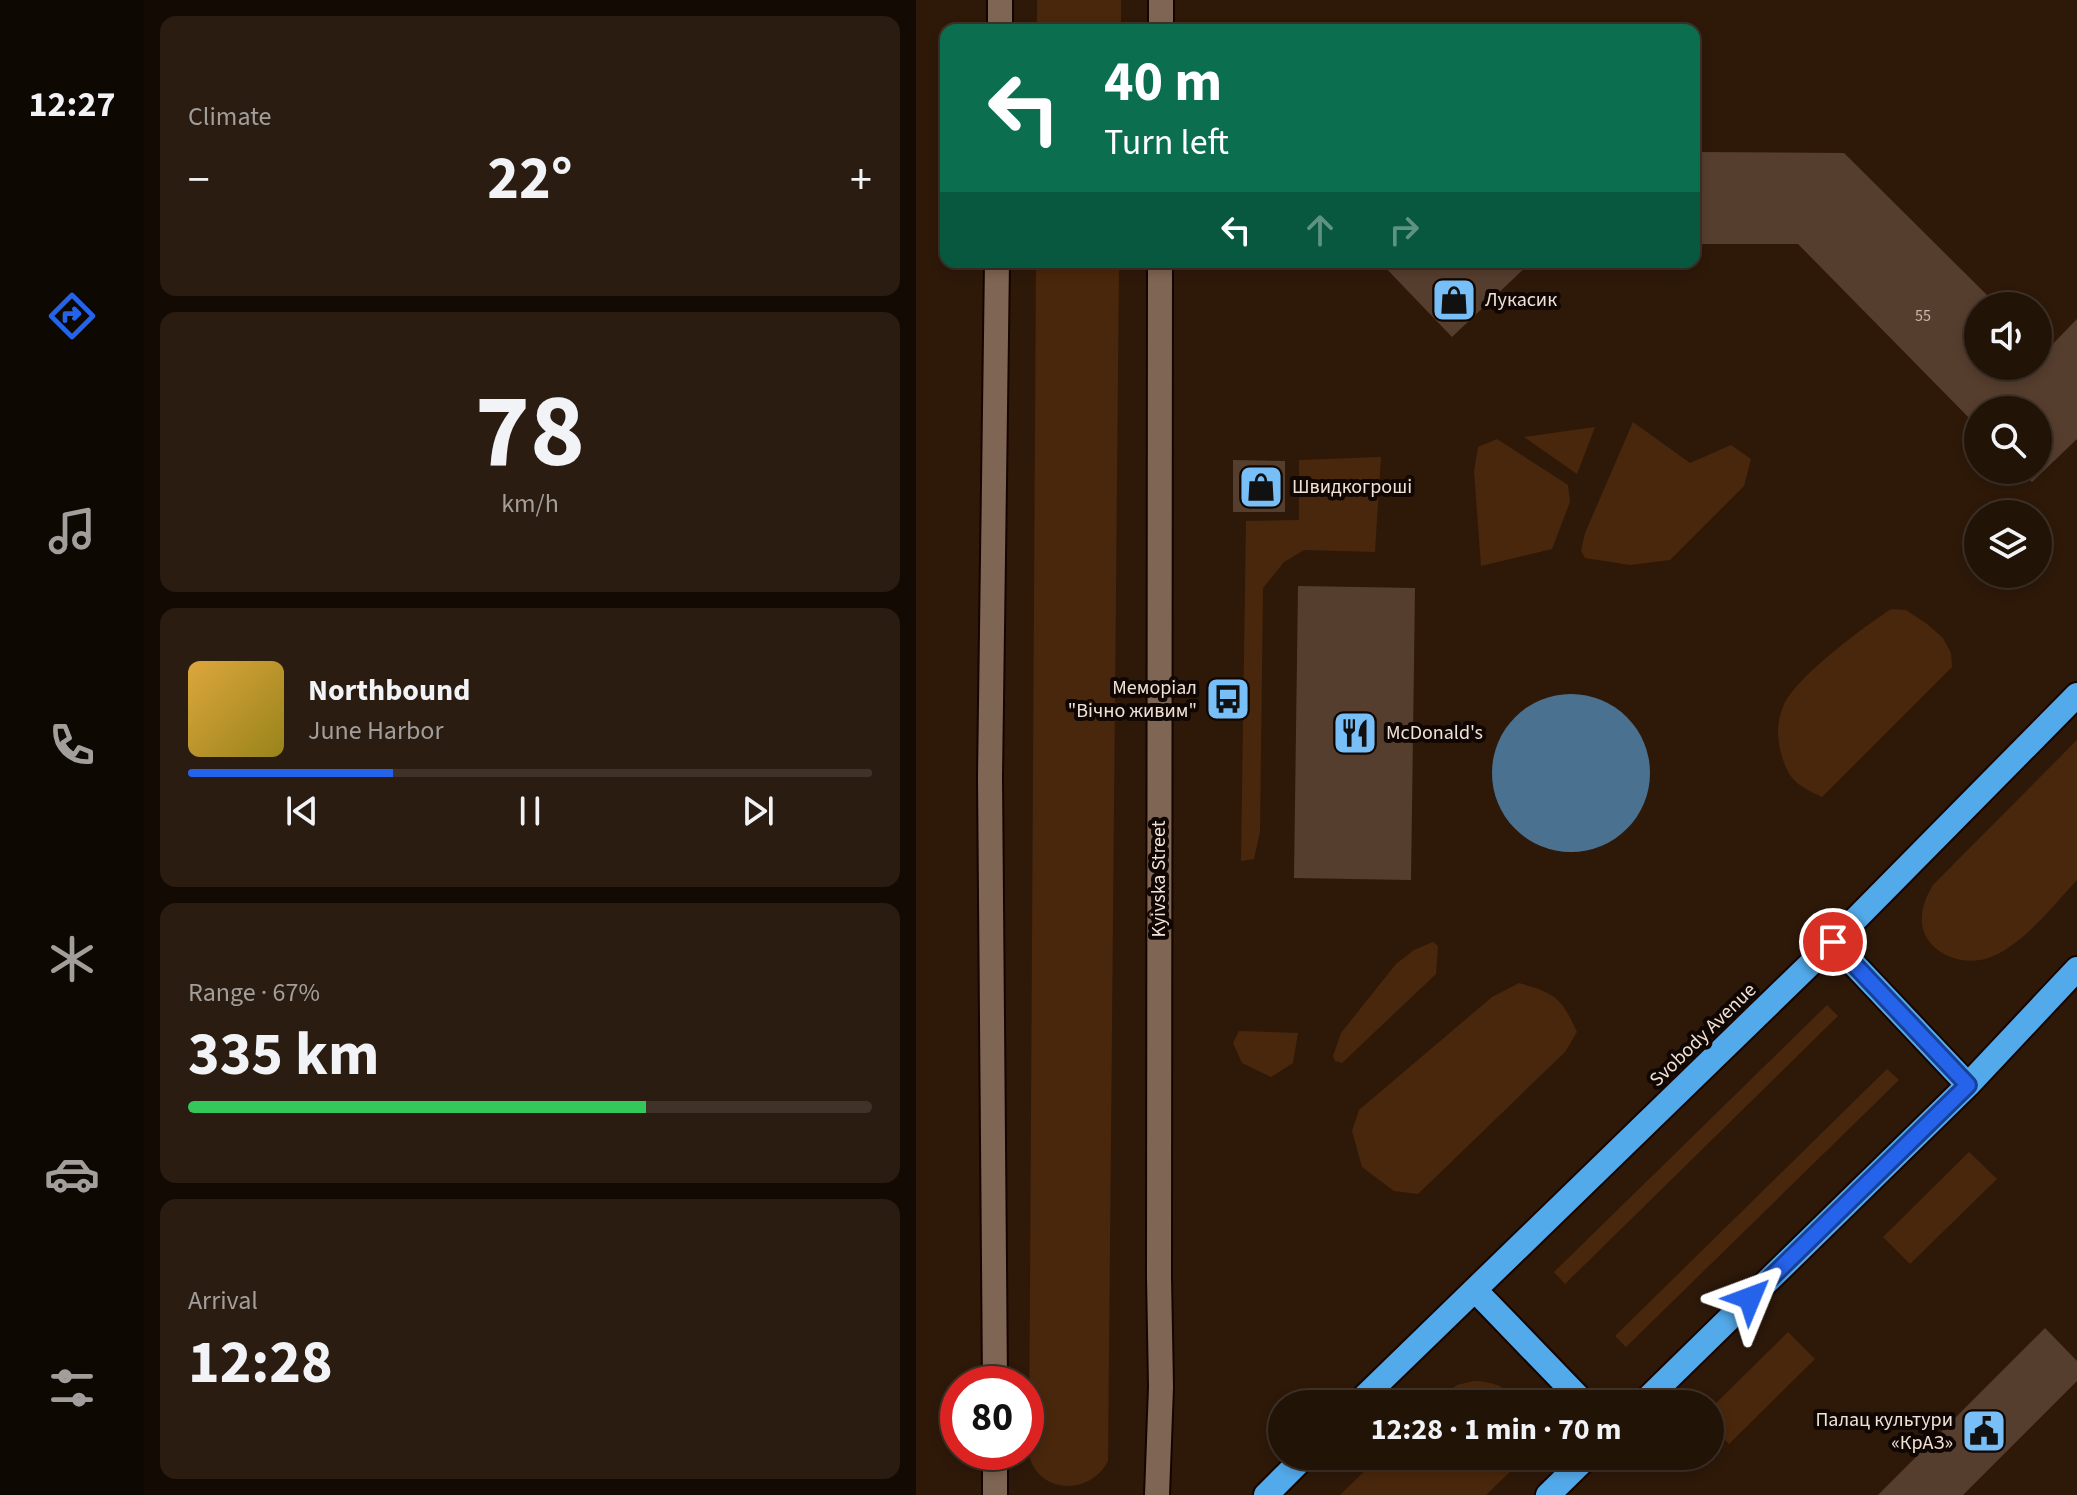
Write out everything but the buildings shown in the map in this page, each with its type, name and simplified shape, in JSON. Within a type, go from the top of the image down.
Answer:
[{"type":"highway","name":"Svobody Avenue","points":[[1371,1390],[1833,942],[2077,695]]},
{"type":"highway","points":[[1833,942],[1968,1085]]},
{"type":"highway","points":[[1656,1390],[1968,1085],[2077,969]]},
{"type":"highway","points":[[1475,1290],[1571,1390]]},
{"type":"highway","points":[[1266,1495],[1291,1470]]},
{"type":"highway","points":[[1548,1495],[1574,1470]]},
{"type":"main road","points":[[1000,0],[1000,24]]},
{"type":"main road","points":[[1161,0],[1161,24]]},
{"type":"main road","points":[[995,1366],[990,777],[997,268]]},
{"type":"main road","name":"Kyivska Street","points":[[1157,1495],[1161,1387],[1160,268]]},
{"type":"main road","points":[[995,1470],[995,1495]]},
{"type":"shaded area","points":[[1037,0],[1121,0],[1121,24],[1037,24]]},
{"type":"shaded area","points":[[1036,268],[1119,268],[1108,1461],[1090,1480],[1078,1485],[1054,1484],[1036,1470],[1044,1470],[1044,1366],[1030,1366]]},
{"type":"shaded area","points":[[1633,422],[1690,463],[1731,445],[1751,459],[1744,486],[1670,560],[1630,565],[1585,558],[1581,551],[1585,533]]},
{"type":"shaded area","points":[[1595,427],[1577,474],[1524,437]]},
{"type":"shaded area","points":[[1497,439],[1568,485],[1570,502],[1552,549],[1481,566],[1474,471],[1478,447]]},
{"type":"shaded area","points":[[1381,457],[1375,552],[1304,550],[1284,562],[1263,588],[1260,832],[1254,859],[1241,861],[1246,521],[1299,520],[1299,460]]},
{"type":"shaded area","points":[[1891,609],[1906,610],[1943,638],[1951,653],[1952,667],[1822,797],[1794,780],[1786,768],[1778,738],[1781,712],[1790,695],[1815,668]]},
{"type":"shaded area","points":[[2077,740],[2077,880],[2036,925],[2000,953],[1970,961],[1942,953],[1928,940],[1922,926],[1923,907],[1933,885]]},
{"type":"shaded area","points":[[1433,942],[1438,946],[1436,974],[1342,1063],[1335,1061],[1333,1056],[1341,1033],[1396,964],[1414,950]]},
{"type":"shaded area","points":[[1519,983],[1556,998],[1566,1011],[1577,1032],[1565,1052],[1418,1194],[1394,1191],[1362,1167],[1352,1131],[1359,1110],[1492,997]]},
{"type":"shaded area","points":[[1827,1005],[1838,1016],[1565,1284],[1554,1272]]},
{"type":"shaded area","points":[[1239,1031],[1298,1033],[1293,1063],[1271,1077],[1242,1063],[1233,1043]]},
{"type":"shaded area","points":[[1887,1069],[1899,1080],[1626,1347],[1615,1336]]},
{"type":"shaded area","points":[[1969,1152],[1997,1179],[1910,1264],[1883,1237]]},
{"type":"shaded area","points":[[1788,1332],[1815,1359],[1729,1444],[1724,1439],[1724,1395]]},
{"type":"shaded area","points":[[1474,1381],[1506,1390],[1451,1390],[1457,1385]]},
{"type":"shaded area","points":[[1366,1470],[1512,1470],[1486,1495],[1340,1495]]},
{"type":"water","points":[[1571,694],[1601,700],[1627,717],[1644,743],[1650,773],[1644,803],[1627,829],[1601,846],[1571,852],[1541,846],[1515,829],[1498,803],[1492,773],[1498,743],[1515,717],[1541,700]]},
{"type":"place","name":"Лукасик","points":[[1454,300]]},
{"type":"place","name":"Швидкогроші","points":[[1261,487]]},
{"type":"place","name":"Меморіал \"Вічно живим\"","points":[[1228,699]]},
{"type":"place","name":"McDonald's","points":[[1355,733]]},
{"type":"place","name":"Палац культури «КрАЗ»","points":[[1984,1431]]},
{"type":"route","points":[[1750,1298],[1968,1085],[1833,942]]}]
